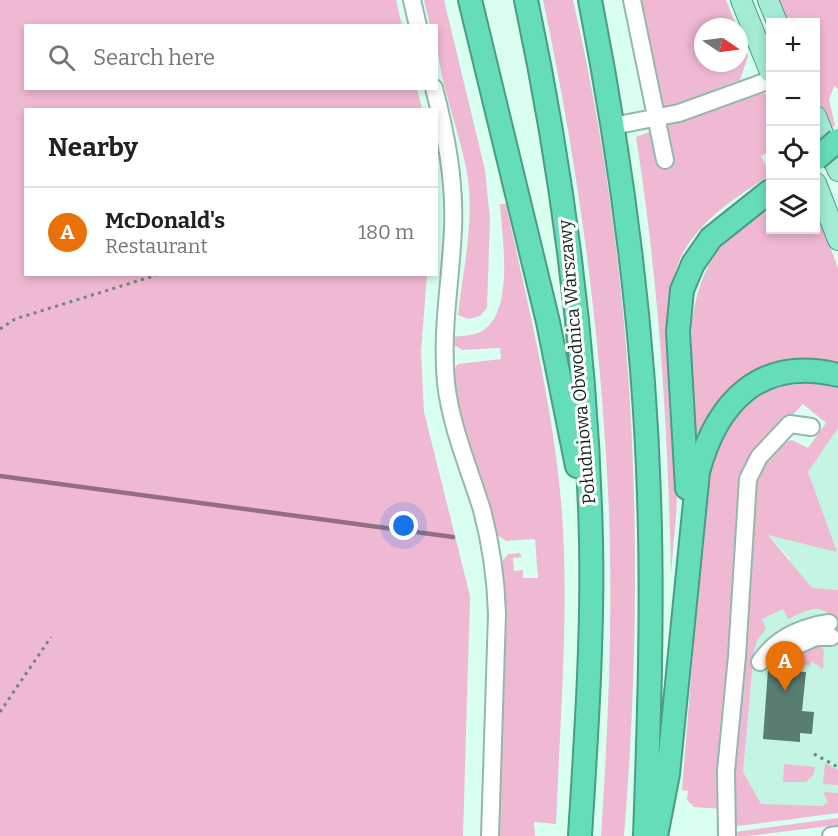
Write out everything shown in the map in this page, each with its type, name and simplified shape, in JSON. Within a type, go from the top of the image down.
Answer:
[{"type":"highway","points":[[470,0],[548,322],[591,542]]},
{"type":"highway","name":"Południowa Obwodnica Warszawy","points":[[526,0],[556,150],[575,294],[587,429],[591,542],[591,636],[580,836]]},
{"type":"highway","points":[[590,0],[613,126],[628,242],[649,494],[650,645],[645,836]]},
{"type":"highway","points":[[820,156],[838,140]]},
{"type":"highway","points":[[689,556],[678,332],[682,290],[693,264],[711,238],[766,195]]},
{"type":"highway","points":[[656,836],[668,774],[698,472],[706,442],[719,418],[737,398],[760,380],[786,373],[813,370],[838,375]]},
{"type":"main road","points":[[741,0],[766,60]]},
{"type":"main road","points":[[768,0],[775,18]]},
{"type":"main road","points":[[820,126],[838,171]]},
{"type":"main road","points":[[820,193],[838,240]]},
{"type":"street","points":[[412,0],[418,24]]},
{"type":"street","points":[[632,0],[665,160]]},
{"type":"street","points":[[613,126],[655,119],[718,102],[766,82]]},
{"type":"street","points":[[435,90],[445,128],[453,194],[452,251],[444,329],[446,385],[454,426],[482,512],[496,584],[497,632],[490,836]]},
{"type":"street","points":[[727,836],[726,771],[737,656],[748,479],[752,467],[763,452],[790,424],[811,427]]},
{"type":"street","points":[[760,662],[776,642],[812,626],[830,630]]},
{"type":"street","points":[[831,836],[838,835]]},
{"type":"path","points":[[0,329],[15,319],[154,276]]},
{"type":"path","points":[[0,712],[51,637]]},
{"type":"path","points":[[814,754],[838,767]]},
{"type":"shaded area","points":[[0,0],[396,0],[402,24],[24,24],[24,90],[417,90],[422,108],[24,108],[24,276],[427,276],[421,351],[424,412],[470,596],[463,836],[0,836]]},
{"type":"shaded area","points":[[424,0],[444,0],[485,170],[490,219],[487,308],[480,316],[469,319],[458,315],[469,226],[467,173],[443,82],[438,51],[438,24],[430,24]]},
{"type":"shaded area","points":[[543,0],[573,0],[594,103],[611,207],[623,311],[631,416],[635,521],[635,626],[624,836],[601,836],[610,634],[606,449],[587,255],[568,127]]},
{"type":"shaded area","points":[[637,0],[726,0],[733,18],[694,18],[694,72],[743,72],[740,80],[662,109]]},
{"type":"shaded area","points":[[778,0],[838,0],[838,89],[834,86],[829,100],[835,125],[830,130],[820,104],[820,18],[785,18]]},
{"type":"shaded area","points":[[757,93],[766,94],[766,153],[761,156],[766,167],[766,178],[745,191],[700,229],[683,253],[674,275],[669,301],[668,331],[668,363],[677,479],[671,575],[668,465],[661,356],[651,246],[636,137]]},
{"type":"shaded area","points":[[500,204],[506,204],[547,396],[562,512],[565,590],[556,824],[534,822],[535,836],[497,836],[501,563],[508,554],[520,553],[522,557],[513,558],[514,571],[523,570],[523,578],[538,578],[535,539],[506,541],[494,533],[454,393],[453,370],[458,364],[501,359],[500,348],[462,350],[451,343],[451,337],[471,335],[482,331],[492,321],[499,308],[504,272]]},
{"type":"shaded area","points":[[766,210],[766,234],[820,234],[820,220],[838,268],[838,367],[790,368],[770,371],[736,384],[721,397],[708,416],[697,441],[691,370],[692,321],[696,298],[715,255],[741,229]]},
{"type":"shaded area","points":[[810,383],[838,388],[838,428],[808,472],[837,552],[768,535],[812,588],[838,590],[838,628],[828,613],[817,609],[788,619],[783,609],[762,619],[766,629],[758,639],[754,650],[743,772],[761,804],[823,806],[828,802],[823,792],[838,793],[838,813],[731,827],[731,781],[756,469],[779,443],[792,440],[808,448],[826,423],[803,404],[761,448],[748,466],[722,809],[694,807],[687,800],[688,791],[682,790],[707,478],[726,421],[757,394],[774,387]]},
{"type":"shaded area","points":[[838,428],[838,812],[734,824],[756,584],[791,559],[767,534],[810,482],[808,472]]},
{"type":"shaded area","points":[[818,644],[824,650],[823,669],[811,661],[810,666],[770,663]]},
{"type":"shaded area","points":[[825,763],[838,770],[838,785],[823,784]]},
{"type":"shaded area","points":[[784,764],[815,767],[814,774],[806,782],[783,782]]},
{"type":"shaded area","points":[[838,818],[838,825],[747,836],[738,836],[735,832]]},
{"type":"building","points":[[768,669],[806,672],[802,711],[814,712],[812,734],[800,733],[800,742],[763,739]]},
{"type":"waterway","points":[[0,476],[453,537]]},
{"type":"place","name":"McDonald's","points":[[785,691]]}]
